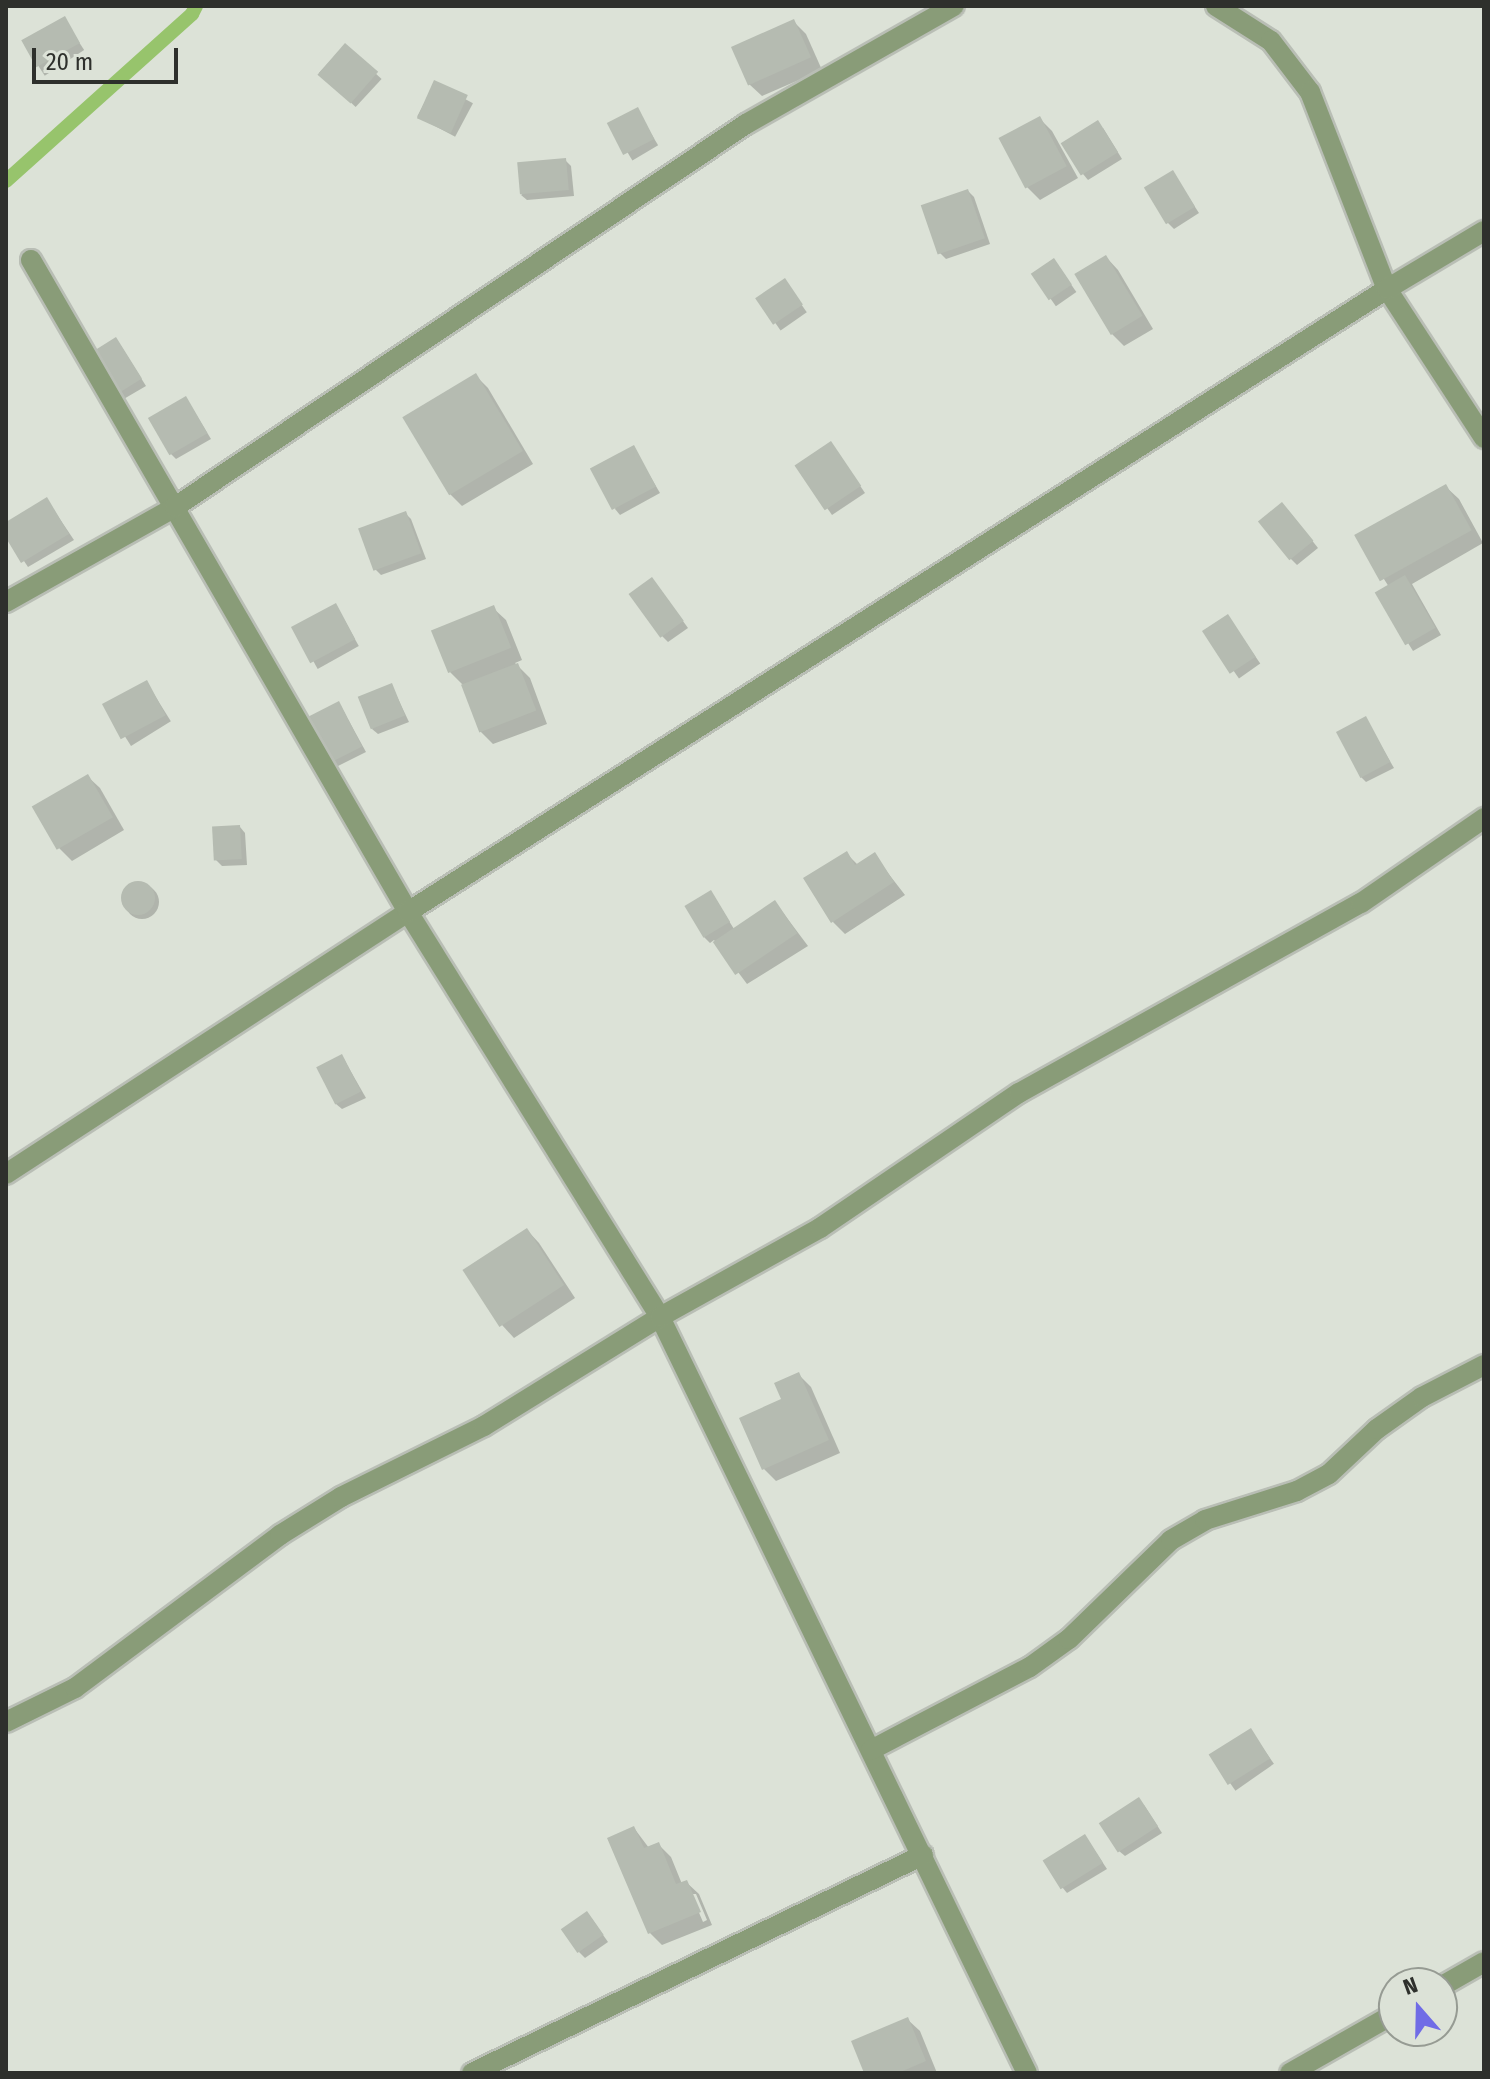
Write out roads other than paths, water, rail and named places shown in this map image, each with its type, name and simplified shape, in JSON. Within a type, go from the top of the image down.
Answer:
[{"type":"street","points":[[6,602],[175,507],[746,124],[954,6]]},
{"type":"street","points":[[1216,6],[1271,41],[1310,92],[1387,289],[1484,438]]},
{"type":"street","points":[[6,1174],[408,912],[1387,289],[1484,231]]},
{"type":"street","points":[[31,260],[408,912],[660,1317],[1027,2073]]},
{"type":"street","points":[[6,1722],[75,1688],[341,1497],[484,1426],[660,1317],[820,1228],[1019,1093],[1361,903],[1484,818]]},
{"type":"street","points":[[871,1750],[1030,1667],[1069,1639],[1171,1540],[1205,1520],[1297,1491],[1329,1474],[1377,1429],[1422,1397],[1484,1365]]},
{"type":"street","points":[[472,2073],[923,1855]]},
{"type":"street","points":[[1458,1977],[1484,1962]]},
{"type":"street","points":[[1290,2073],[1378,2023]]},
{"type":"waterway","points":[[6,181],[192,14],[196,6]]}]
